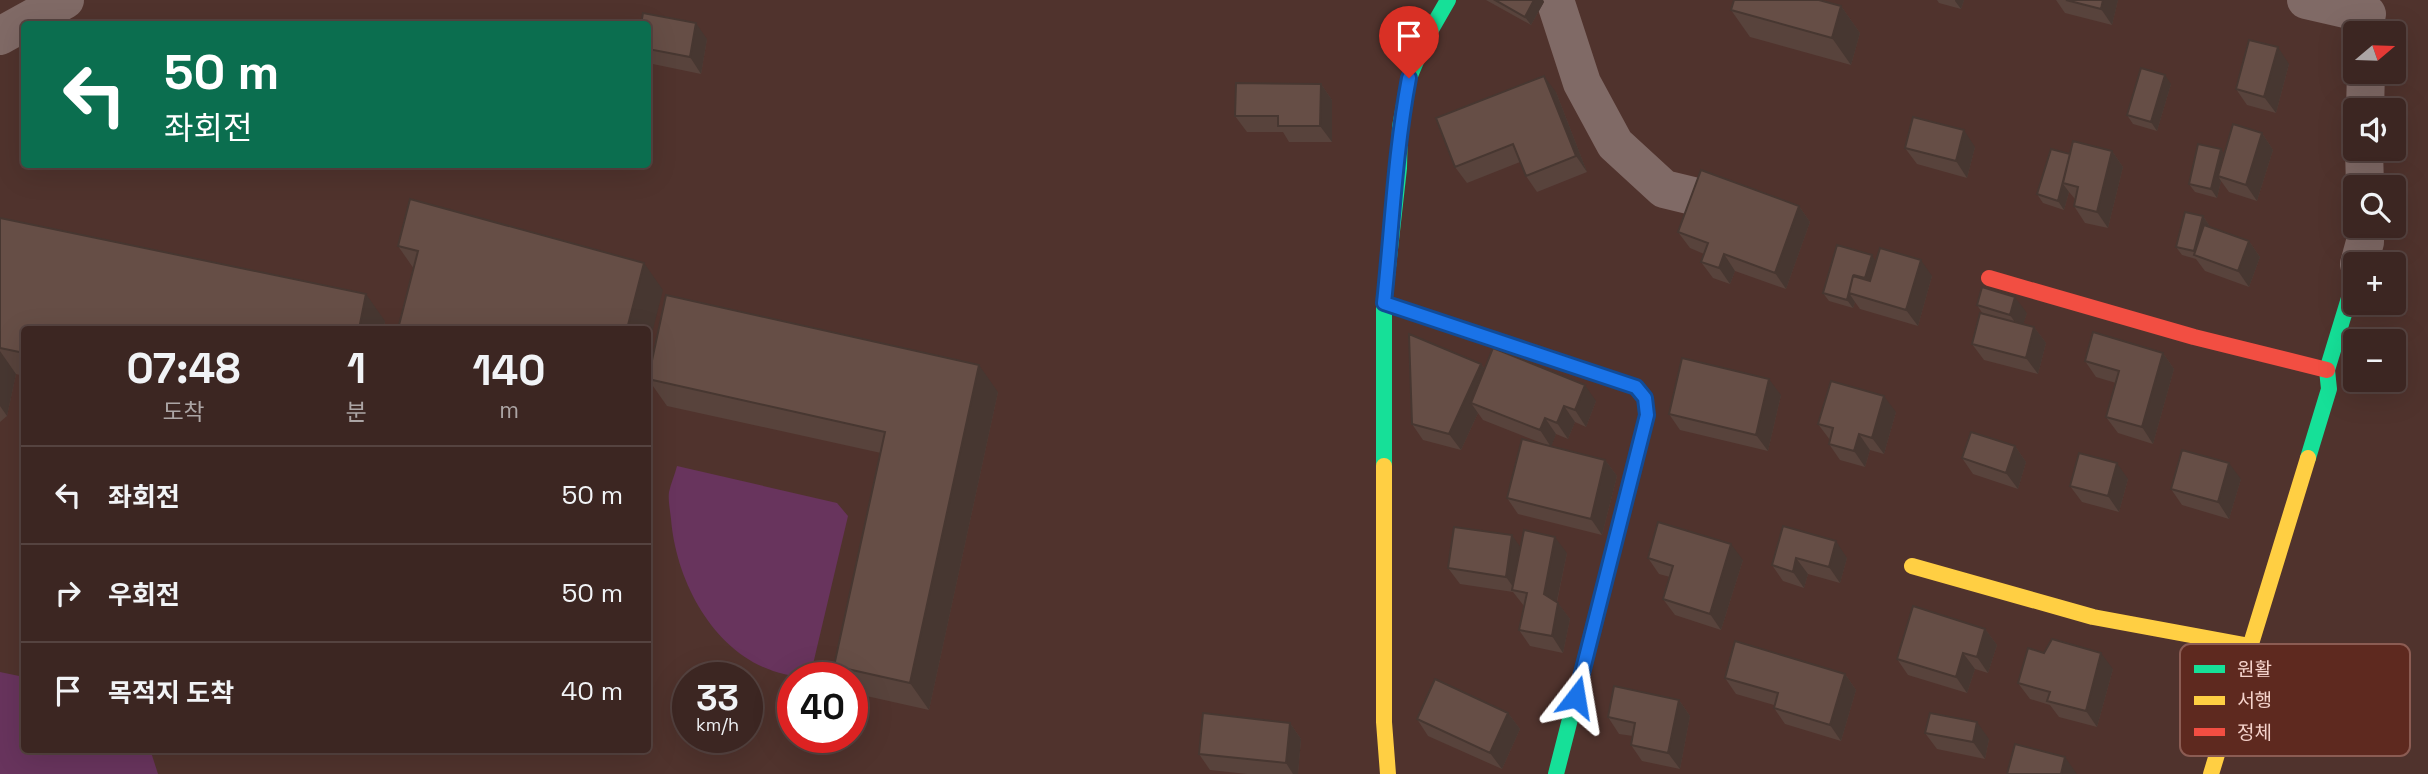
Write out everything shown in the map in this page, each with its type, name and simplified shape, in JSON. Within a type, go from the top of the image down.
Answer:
[{"type":"street","points":[[27,21],[65,0]]},
{"type":"street","points":[[1388,774],[1384,722],[1384,303],[1399,168],[1400,127],[1409,78],[1424,40],[1448,0]]},
{"type":"street","points":[[1555,0],[1582,83],[1615,144],[1664,189],[1697,197]]},
{"type":"street","points":[[2306,0],[2374,16]]},
{"type":"street","points":[[0,36],[21,24]]},
{"type":"street","points":[[1990,278],[2194,337],[2327,369]]},
{"type":"street","points":[[1384,303],[1636,387],[1645,398],[1647,415],[1556,774]]},
{"type":"street","points":[[2251,644],[2329,389],[2327,369],[2344,315]]},
{"type":"street","points":[[1912,566],[2093,617],[2239,644]]},
{"type":"street","points":[[2211,774],[2216,756]]},
{"type":"shaded area","points":[[677,466],[837,503],[848,516],[814,662],[777,662],[777,672],[763,666],[763,662],[753,662],[731,646],[712,625],[696,601],[675,547],[669,492]]},
{"type":"shaded area","points":[[0,672],[21,676],[21,753],[151,753],[158,774],[0,774]]},
{"type":"building","points":[[1495,0],[1534,0],[1525,17]]},
{"type":"building","points":[[1734,0],[1819,0],[1841,6],[1832,38],[1731,10]]},
{"type":"building","points":[[2066,0],[2103,0],[2101,9]]},
{"type":"building","points":[[643,13],[696,23],[690,57],[651,50],[651,21],[642,21]]},
{"type":"building","points":[[2249,40],[2278,47],[2264,97],[2236,89]]},
{"type":"building","points":[[2141,68],[2165,75],[2151,122],[2127,115]]},
{"type":"building","points":[[1544,76],[1576,156],[1526,176],[1513,144],[1455,167],[1436,118]]},
{"type":"building","points":[[1236,83],[1321,84],[1320,126],[1278,126],[1278,116],[1235,116]]},
{"type":"building","points":[[1913,117],[1964,130],[1956,161],[1905,148]]},
{"type":"building","points":[[2233,124],[2262,133],[2246,185],[2218,176]]},
{"type":"building","points":[[2073,141],[2112,151],[2097,212],[2074,206],[2078,187],[2063,183]]},
{"type":"building","points":[[2198,144],[2221,149],[2211,189],[2189,184]]},
{"type":"building","points":[[2051,149],[2070,154],[2058,201],[2037,194]]},
{"type":"building","points":[[1701,170],[1799,206],[1775,273],[1724,254],[1719,268],[1701,262],[1708,243],[1678,232]]},
{"type":"building","points":[[410,199],[644,263],[628,326],[399,326],[418,251],[398,246]]},
{"type":"building","points":[[2185,212],[2203,216],[2194,251],[2176,247]]},
{"type":"building","points":[[0,218],[366,294],[360,326],[21,326],[21,352],[0,348]]},
{"type":"building","points":[[2204,225],[2249,241],[2238,271],[2194,255]]},
{"type":"building","points":[[1837,245],[1872,255],[1865,278],[1853,276],[1847,300],[1823,293]]},
{"type":"building","points":[[1880,248],[1921,260],[1906,310],[1849,293],[1853,276],[1870,281]]},
{"type":"building","points":[[1982,287],[2015,297],[2010,315],[1977,305]]},
{"type":"building","points":[[666,295],[979,365],[910,683],[868,674],[868,662],[835,662],[885,432],[651,380],[651,365]]},
{"type":"building","points":[[1980,313],[2034,327],[2026,358],[1972,344]]},
{"type":"building","points":[[2093,332],[2163,353],[2142,427],[2106,417],[2119,371],[2085,361]]},
{"type":"building","points":[[1409,334],[1481,364],[1449,434],[1412,424]]},
{"type":"building","points":[[1493,348],[1585,385],[1575,410],[1564,406],[1557,423],[1545,418],[1540,430],[1471,403]]},
{"type":"building","points":[[1682,358],[1769,379],[1756,435],[1669,414]]},
{"type":"building","points":[[1831,381],[1884,396],[1872,438],[1859,434],[1854,451],[1829,444],[1833,428],[1818,424]]},
{"type":"building","points":[[1971,432],[2015,446],[2006,473],[1962,458]]},
{"type":"building","points":[[1522,439],[1605,460],[1591,519],[1507,498]]},
{"type":"building","points":[[2182,450],[2229,463],[2218,502],[2171,489]]},
{"type":"building","points":[[2079,453],[2117,463],[2108,496],[2070,486]]},
{"type":"building","points":[[1658,522],[1731,544],[1710,614],[1663,599],[1673,566],[1648,558]]},
{"type":"building","points":[[1783,526],[1836,541],[1829,567],[1796,558],[1793,572],[1772,565]]},
{"type":"building","points":[[1454,527],[1512,535],[1506,577],[1448,568]]},
{"type":"building","points":[[1524,530],[1555,537],[1544,594],[1558,603],[1552,636],[1519,630],[1527,593],[1512,590]]},
{"type":"building","points":[[1913,606],[1985,629],[1977,657],[1963,653],[1956,677],[1897,659]]},
{"type":"building","points":[[2052,639],[2101,653],[2086,711],[2047,701],[2050,692],[2018,683],[2028,648],[2044,653]]},
{"type":"building","points":[[1735,641],[1845,674],[1830,725],[1774,708],[1778,693],[1725,678]]},
{"type":"building","points":[[1435,679],[1508,713],[1490,753],[1417,719]]},
{"type":"building","points":[[1614,686],[1679,700],[1668,753],[1631,745],[1635,723],[1608,717]]},
{"type":"building","points":[[1203,713],[1290,723],[1286,763],[1199,754]]},
{"type":"building","points":[[1930,713],[1977,722],[1973,742],[1925,733]]},
{"type":"building","points":[[2015,744],[2065,757],[2061,774],[2007,774]]},
{"type":"traffic: fast","points":[[1384,466],[1384,303],[1399,168],[1400,127],[1409,78],[1425,40],[1448,0]]},
{"type":"traffic: fast","points":[[2308,458],[2329,389],[2327,370],[2344,315]]},
{"type":"traffic: fast","points":[[1556,774],[1580,680]]},
{"type":"traffic: slow","points":[[1384,303],[1636,387],[1645,398],[1647,415],[1580,680]]},
{"type":"traffic: slow","points":[[2251,644],[2308,458]]},
{"type":"traffic: slow","points":[[1384,466],[1384,722],[1388,774]]},
{"type":"traffic: slow","points":[[1912,566],[2093,617],[2239,644]]},
{"type":"traffic: slow","points":[[2211,774],[2217,756]]},
{"type":"traffic: jam","points":[[1989,278],[2194,337],[2327,370]]},
{"type":"route","points":[[1409,78],[1400,127],[1399,168],[1384,303],[1636,387],[1645,398],[1647,415],[1576,697]]}]
